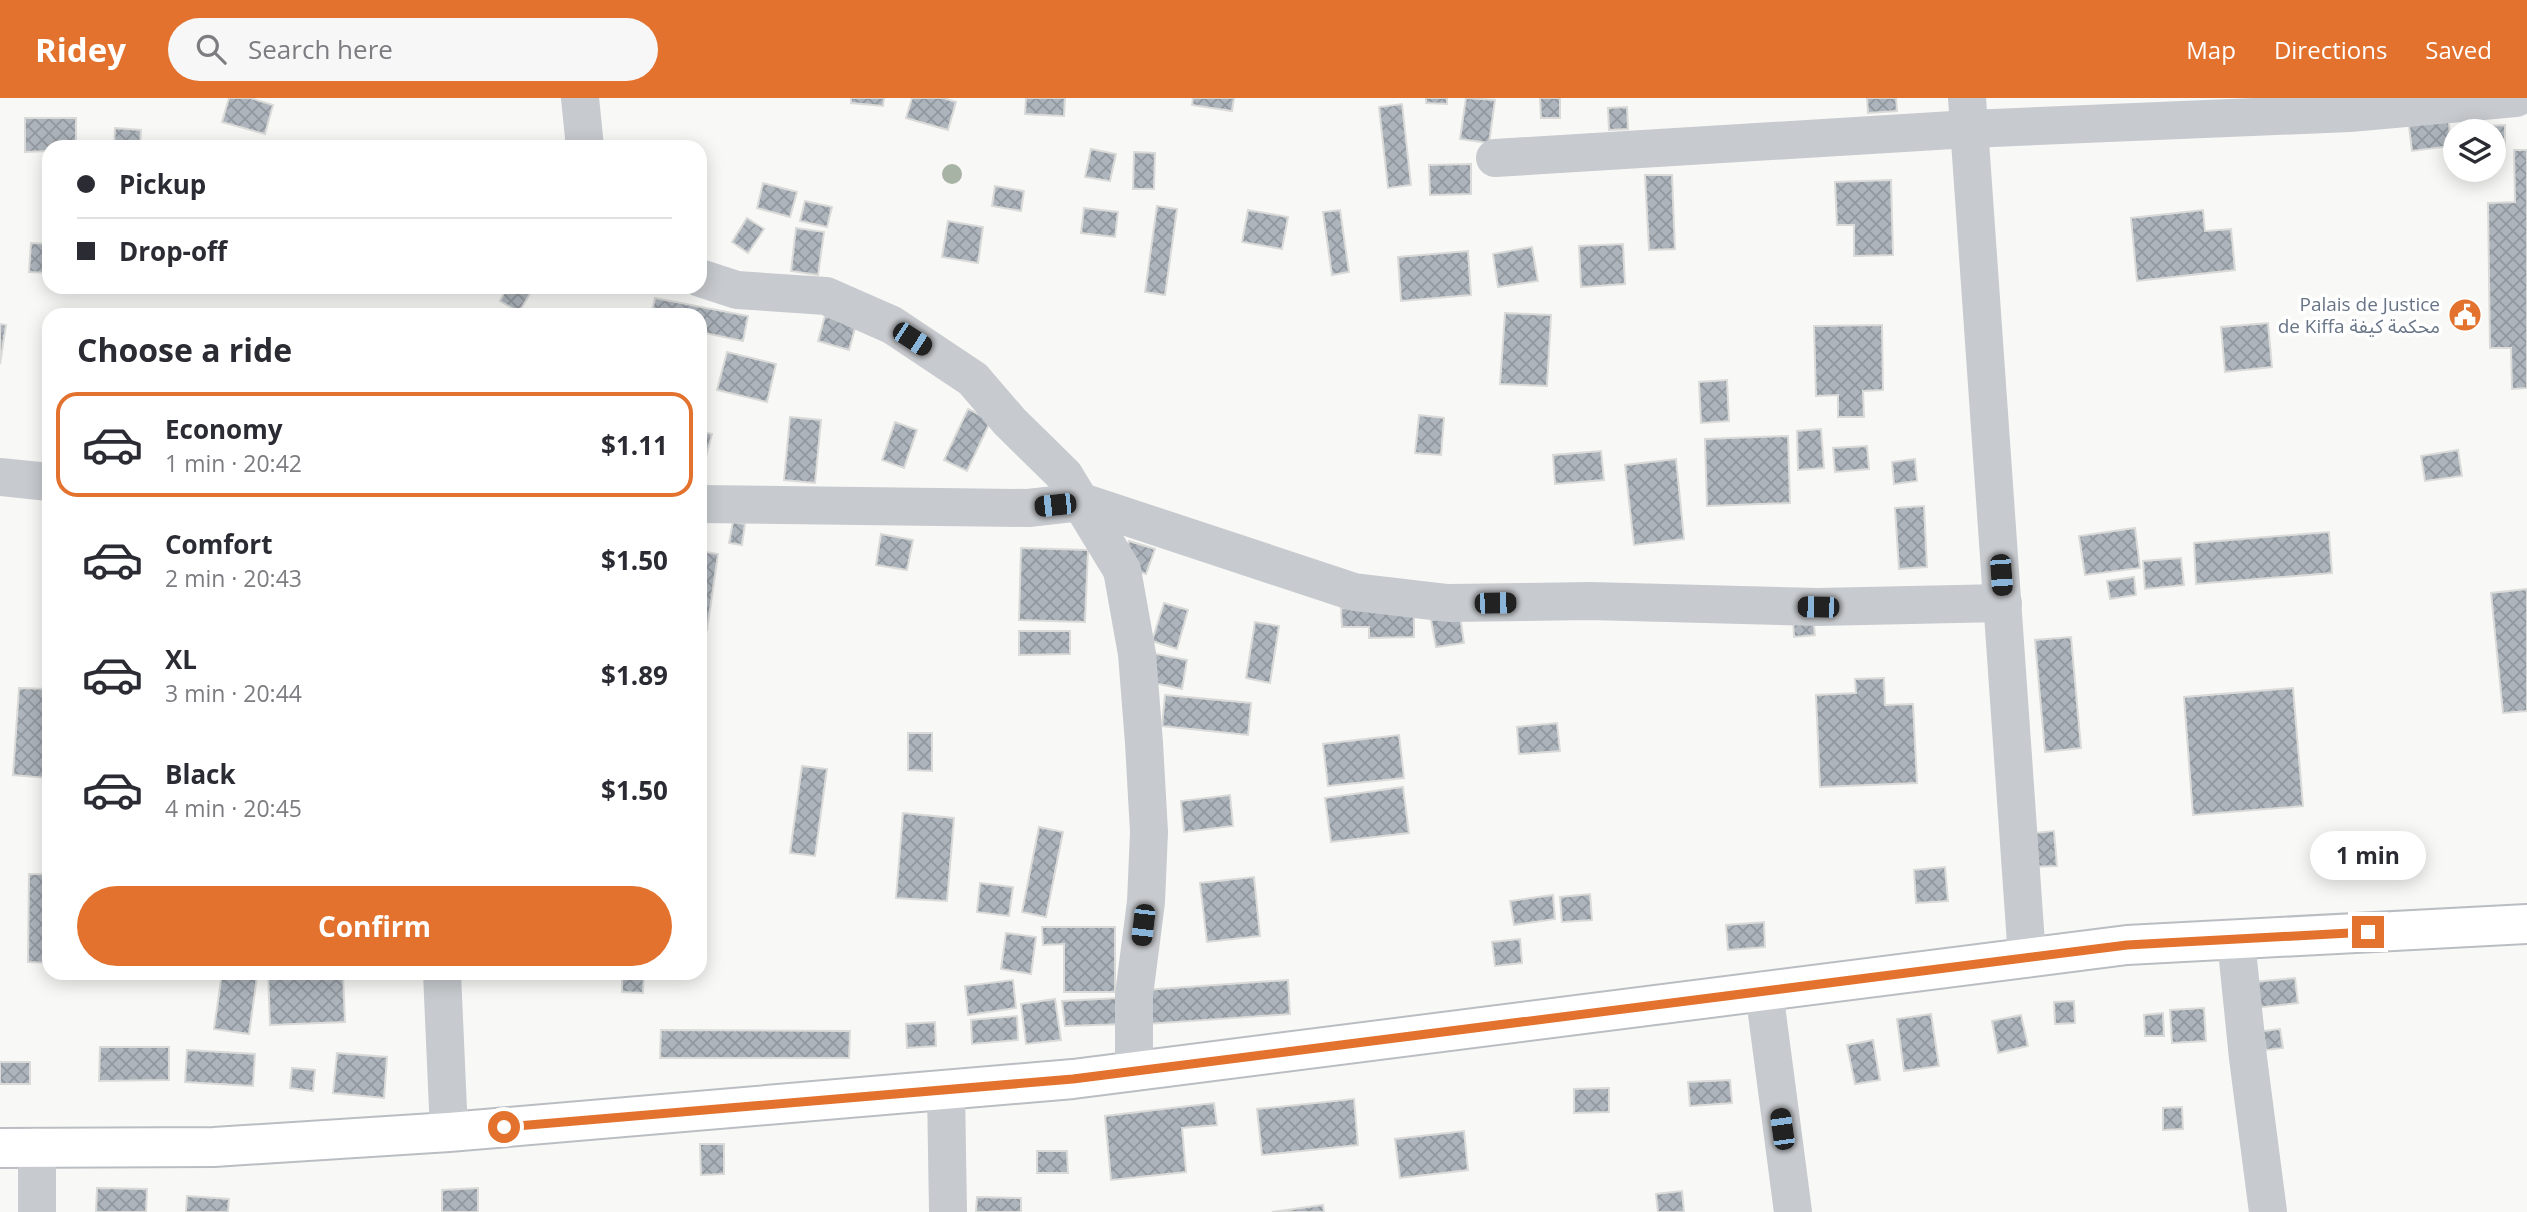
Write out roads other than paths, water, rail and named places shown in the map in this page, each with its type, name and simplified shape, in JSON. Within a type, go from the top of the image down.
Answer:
[{"type":"main road","points":[[0,1148],[214,1147],[449,1132],[946,1090],[1134,1071],[2127,945],[2527,924]]},
{"type":"street","points":[[580,98],[584,140]]},
{"type":"street","points":[[1495,158],[1968,113],[2350,113],[2516,98]]},
{"type":"street","points":[[1968,113],[2027,958]]},
{"type":"street","points":[[707,280],[737,290],[826,296],[892,325],[973,379],[1010,422],[1064,475],[1122,570],[1137,654],[1149,832],[1146,902],[1134,995],[1134,1071]]},
{"type":"street","points":[[0,477],[42,481]]},
{"type":"street","points":[[707,504],[1028,508],[1082,502],[1354,592],[1448,603],[1590,601],[1818,607],[2003,603]]},
{"type":"street","points":[[2236,940],[2267,1212]]},
{"type":"street","points":[[442,980],[449,1132]]},
{"type":"street","points":[[1764,991],[1793,1212]]},
{"type":"street","points":[[946,1090],[948,1212]]},
{"type":"street","points":[[37,1147],[37,1212]]},
{"type":"place","name":"Palais de Justice de Kiffa محكمة كيفة","points":[[2465,315]]}]
